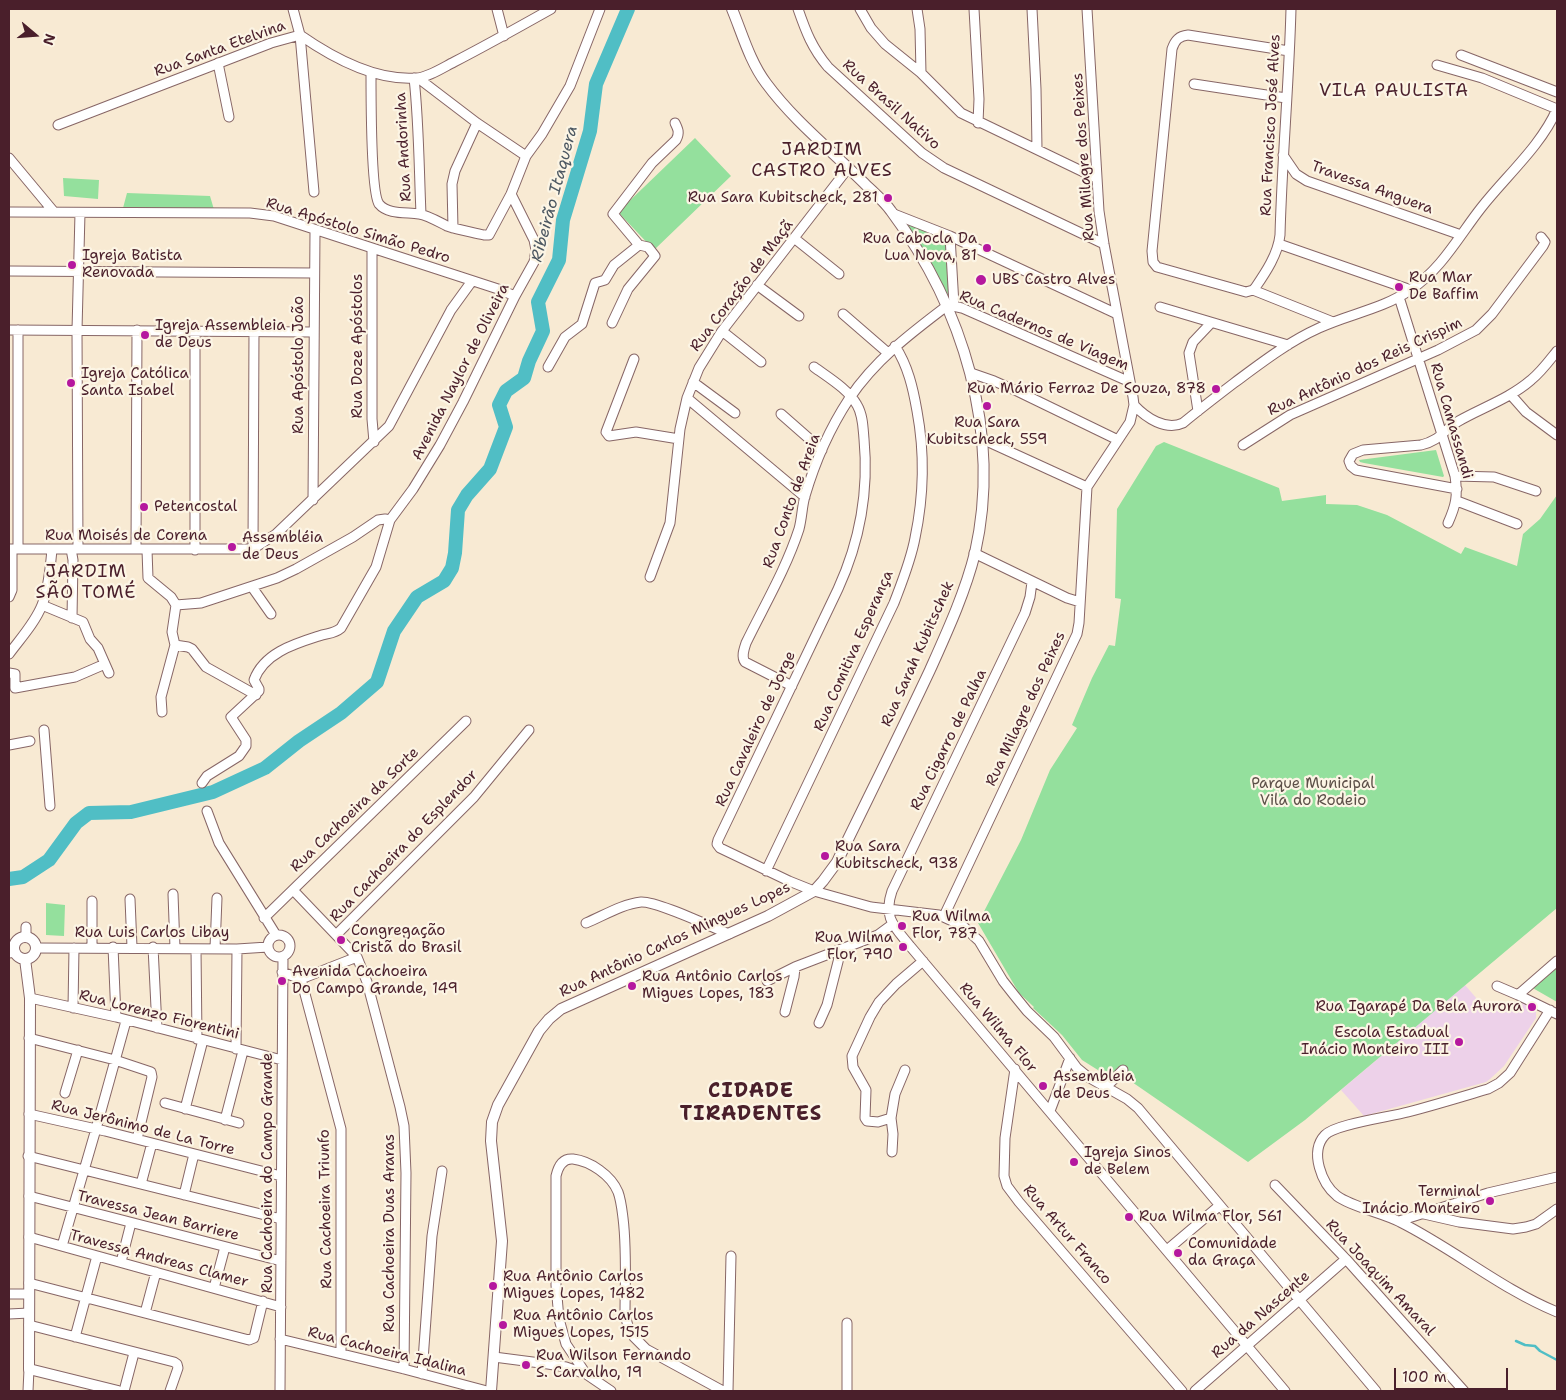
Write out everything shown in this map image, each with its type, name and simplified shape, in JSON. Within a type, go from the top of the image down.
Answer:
[{"type":"street","points":[[293,9],[300,35],[314,192]]},
{"type":"street","points":[[497,9],[504,36]]},
{"type":"street","name":"Rua Santa Etelvina","points":[[58,125],[271,43],[300,35],[323,51],[371,72],[394,77],[416,78],[441,68],[504,36],[551,9]]},
{"type":"street","points":[[371,72],[372,145],[378,204],[385,209],[398,213],[421,214],[453,228],[484,235],[488,234],[491,232],[511,194],[526,156],[542,134],[570,86],[600,9]]},
{"type":"street","name":"Rua Sarah Kubitschek","points":[[732,9],[757,69],[764,81],[784,106],[894,214],[951,305],[971,373],[982,439],[983,485],[974,553],[960,600],[914,705],[837,862],[814,891]]},
{"type":"street","name":"Rua Brasil Nativo","points":[[798,9],[810,40],[828,68],[922,153],[944,168],[1104,244]]},
{"type":"street","points":[[860,9],[870,28],[880,39],[921,73],[955,108],[978,123],[1096,178]]},
{"type":"street","points":[[917,9],[920,30],[921,73]]},
{"type":"street","points":[[974,9],[979,99],[978,123]]},
{"type":"street","points":[[1032,9],[1035,51],[1037,150]]},
{"type":"street","name":"Rua Milagre dos Peixes","points":[[944,916],[1078,630],[1087,488],[1130,422],[1134,405],[1104,244],[1096,178],[1087,9]]},
{"type":"street","name":"Rua Francisco José Alves","points":[[1279,244],[1291,9]]},
{"type":"street","points":[[1289,51],[1188,35],[1178,38],[1174,44],[1152,252],[1153,262],[1154,265],[1161,269],[1243,291],[1253,290],[1333,322]]},
{"type":"street","points":[[1462,55],[1557,92]]},
{"type":"street","points":[[218,64],[229,117]]},
{"type":"street","points":[[1134,405],[1155,421],[1168,426],[1176,426],[1183,423],[1264,360],[1288,344],[1333,322],[1399,297],[1412,290],[1440,263],[1482,207],[1549,126],[1557,109],[1482,78],[1438,65]]},
{"type":"street","points":[[416,78],[526,156]]},
{"type":"street","name":"Rua Andorinha","points":[[416,78],[421,214]]},
{"type":"street","points":[[1194,84],[1286,98]]},
{"type":"street","points":[[453,228],[452,184],[455,171],[477,123]]},
{"type":"street","points":[[612,324],[628,289],[655,256],[648,247],[639,245],[612,214],[652,163],[676,140],[678,130],[675,123]]},
{"type":"street","name":"Travessa Anguera","points":[[1283,155],[1296,174],[1307,181],[1461,235]]},
{"type":"street","points":[[9,158],[54,212]]},
{"type":"street","name":"Rua Coração de Maçã","points":[[650,577],[670,523],[679,439],[687,398],[706,354],[848,168]]},
{"type":"street","name":"Avenida Naylor de Oliveira","points":[[256,695],[259,689],[254,683],[256,676],[267,660],[273,655],[282,649],[321,635],[334,634],[341,628],[376,568],[390,520],[413,489],[463,402],[515,296],[534,262],[536,250],[534,240],[511,194]]},
{"type":"street","name":"Rua Apóstolo Simão Pedro","points":[[9,212],[250,213],[274,216],[515,296]]},
{"type":"street","points":[[72,618],[75,549],[80,213]]},
{"type":"street","points":[[894,214],[950,236],[1117,314]]},
{"type":"street","name":"Rua Apóstolo João","points":[[313,500],[315,231]]},
{"type":"street","points":[[950,236],[951,305]]},
{"type":"street","name":"Rua Antônio dos Reis Crispim","points":[[1243,445],[1290,415],[1419,359],[1476,330],[1484,323],[1544,246],[1545,242],[1542,237]]},
{"type":"street","points":[[794,238],[839,274]]},
{"type":"street","points":[[1253,290],[1262,278],[1279,244],[1412,290]]},
{"type":"street","points":[[548,367],[565,337],[582,324],[596,283],[605,280],[614,265],[639,245]]},
{"type":"street","name":"Rua Doze Apóstolos","points":[[372,249],[372,419],[374,442]]},
{"type":"street","points":[[9,272],[314,273]]},
{"type":"street","name":"Rua Moisés de Corena","points":[[13,549],[195,550],[253,548],[265,542],[313,500],[389,426],[451,310],[472,281]]},
{"type":"street","points":[[758,285],[799,316]]},
{"type":"street","name":"Rua Camassandi","points":[[1399,297],[1455,476],[1457,501],[1448,523]]},
{"type":"street","name":"Rua Conto de Areia","points":[[792,686],[746,662],[743,660],[743,654],[746,643],[791,550],[799,529],[805,497],[822,450],[851,396],[866,377],[895,346],[951,305]]},
{"type":"street","name":"Rua Cadernos de Viagem","points":[[951,305],[962,308],[1130,382]]},
{"type":"street","points":[[1160,307],[1288,344]]},
{"type":"street","points":[[843,314],[888,353]]},
{"type":"street","points":[[1198,411],[1189,353],[1193,342],[1211,323]]},
{"type":"street","points":[[9,597],[12,590],[13,549],[13,330],[313,332]]},
{"type":"street","points":[[136,550],[137,330]]},
{"type":"street","points":[[253,548],[254,331]]},
{"type":"street","points":[[722,331],[761,362]]},
{"type":"street","points":[[195,332],[195,550]]},
{"type":"street","name":"Rua Comitiva Esperança","points":[[766,871],[894,603],[915,539],[923,487],[921,430],[909,373],[895,346]]},
{"type":"street","points":[[1457,489],[1356,470],[1349,461],[1353,454],[1363,450],[1430,443],[1456,423],[1511,395],[1533,379],[1557,351]]},
{"type":"street","points":[[634,359],[606,432],[609,436],[636,432],[679,439]]},
{"type":"street","points":[[814,366],[851,396]]},
{"type":"street","points":[[971,373],[1019,392],[1118,440]]},
{"type":"street","points":[[693,382],[735,413]]},
{"type":"street","points":[[1511,395],[1526,412],[1557,435]]},
{"type":"street","name":"Rua Cavaleiro de Jorge","points":[[851,396],[861,417],[865,455],[866,478],[859,531],[845,573],[717,844],[724,851],[789,882],[814,891],[871,907],[944,916]]},
{"type":"street","points":[[687,398],[805,497]]},
{"type":"street","points":[[781,414],[822,450]]},
{"type":"street","points":[[982,439],[1087,488]]},
{"type":"street","points":[[1455,476],[1494,477],[1536,491]]},
{"type":"street","points":[[1457,501],[1517,524]]},
{"type":"street","points":[[176,605],[201,603],[277,578],[353,537],[378,520],[390,520]]},
{"type":"street","points":[[9,654],[34,620],[42,605],[47,589],[52,550]]},
{"type":"street","points":[[147,550],[148,578],[171,597],[176,605],[172,632],[175,645],[163,691],[162,712]]},
{"type":"street","points":[[974,553],[1032,582],[1080,602]]},
{"type":"street","name":"Rua Cigarro de Palha","points":[[888,910],[892,891],[1025,613],[1032,582]]},
{"type":"street","points":[[252,587],[271,614]]},
{"type":"street","points":[[42,605],[83,622],[90,639],[98,648],[109,673]]},
{"type":"street","points":[[175,645],[192,649],[206,667],[256,695],[231,717],[246,740],[246,746],[239,756],[208,776],[202,783]]},
{"type":"street","points":[[9,673],[15,674],[15,688],[75,677],[105,664]]},
{"type":"street","name":"Rua Cachoeira da Sorte","points":[[264,918],[466,721]]},
{"type":"street","points":[[44,730],[50,806]]},
{"type":"street","name":"Rua Cachoeira do Esplendor","points":[[336,935],[474,797],[529,730]]},
{"type":"street","points":[[9,745],[30,741]]},
{"type":"street","points":[[207,811],[219,843],[276,935]]},
{"type":"street","name":"Rua Cachoeira Duas Araras","points":[[293,890],[357,957],[367,982],[392,1074],[404,1126],[406,1173],[404,1369]]},
{"type":"street","name":"Rua Antônio Carlos Mingues Lopes","points":[[489,1391],[494,1357],[502,1241],[491,1142],[492,1122],[498,1105],[528,1049],[549,1019],[561,1009],[768,916],[814,891]]},
{"type":"street","points":[[173,894],[175,948]]},
{"type":"street","points":[[216,948],[217,898]]},
{"type":"street","points":[[130,899],[132,947]]},
{"type":"street","points":[[92,901],[92,947]]},
{"type":"street","points":[[586,923],[630,904],[643,902],[656,904],[729,934]]},
{"type":"street","name":"Rua Wilma Flor","points":[[888,910],[893,924],[923,961],[1285,1391]]},
{"type":"street","points":[[944,916],[963,926],[979,941],[1014,995],[1027,1011],[1054,1037],[1083,1073],[1127,1099],[1138,1108],[1376,1391]]},
{"type":"street","points":[[767,981],[795,967],[878,935],[893,924]]},
{"type":"street","points":[[26,932],[33,940],[36,948],[34,954],[26,959],[19,957],[12,949],[26,932]]},
{"type":"street","points":[[276,935],[285,936],[288,940],[289,949],[283,956],[273,955],[268,947],[272,938],[276,935]]},
{"type":"street","points":[[113,947],[116,1018]]},
{"type":"street","name":"Rua Luis Carlos Libay","points":[[36,948],[236,949],[268,947]]},
{"type":"street","points":[[73,1008],[74,948]]},
{"type":"street","points":[[152,948],[157,1028]]},
{"type":"street","points":[[185,1109],[200,1039],[196,949]]},
{"type":"street","points":[[225,1120],[240,1050],[236,949]]},
{"type":"street","points":[[819,1023],[827,1005],[841,950]]},
{"type":"street","name":"Rua Cachoeira do Campo Grande","points":[[280,1391],[283,956]]},
{"type":"street","points":[[282,972],[301,979],[357,957]]},
{"type":"street","points":[[26,959],[30,998],[28,1391]]},
{"type":"street","points":[[891,1118],[869,1123],[866,1120],[866,1090],[853,1067],[852,1056],[879,1002],[896,984],[923,961]]},
{"type":"street","points":[[1518,995],[1557,961]]},
{"type":"street","points":[[785,1012],[795,967]]},
{"type":"street","name":"Rua Cachoeira Triunfo","points":[[301,979],[341,1129],[341,1354]]},
{"type":"street","points":[[1497,986],[1553,1012],[1510,1073],[1500,1083],[1488,1089],[1408,1112],[1330,1131],[1325,1135],[1320,1144],[1318,1160],[1322,1175],[1337,1196],[1399,1221],[1472,1265],[1555,1308]]},
{"type":"street","name":"Rua Lorenzo Fiorentini","points":[[30,998],[282,1060]]},
{"type":"street","points":[[62,1246],[126,1021]]},
{"type":"street","points":[[29,1038],[115,1060],[151,1072],[152,1077],[137,1139]]},
{"type":"street","points":[[65,1093],[78,1050]]},
{"type":"street","points":[[1050,1111],[1070,1058]]},
{"type":"street","name":"Rua Artur Franco","points":[[1014,1069],[1005,1138],[1004,1176],[1007,1186],[1182,1391]]},
{"type":"street","points":[[892,1152],[893,1134],[891,1118],[895,1094],[906,1070]]},
{"type":"street","points":[[1106,1087],[1123,1070]]},
{"type":"street","points":[[165,1103],[239,1123]]},
{"type":"street","name":"Rua Jerônimo de La Torre","points":[[29,1114],[137,1139],[280,1176]]},
{"type":"street","points":[[141,1184],[152,1143]]},
{"type":"street","points":[[184,1195],[194,1154]]},
{"type":"street","points":[[28,1156],[281,1219]]},
{"type":"street","points":[[606,1390],[586,1374],[561,1333],[557,1294],[556,1176],[557,1168],[561,1163],[572,1159],[602,1171],[618,1192],[625,1236],[625,1315],[634,1337],[646,1349],[723,1391]]},
{"type":"street","points":[[422,1374],[432,1236],[442,1171]]},
{"type":"street","points":[[1399,1221],[1488,1193],[1557,1177]]},
{"type":"street","name":"Rua Joaquim Amaral","points":[[1275,1185],[1346,1259],[1464,1391]]},
{"type":"street","name":"Travessa Jean Barriere","points":[[28,1196],[281,1261]]},
{"type":"street","points":[[1167,1250],[1219,1206]]},
{"type":"street","points":[[1422,1214],[1459,1222],[1512,1229],[1526,1228],[1536,1224],[1557,1209]]},
{"type":"street","points":[[121,1262],[131,1223]]},
{"type":"street","name":"Travessa Andreas Clamer","points":[[29,1237],[281,1307]]},
{"type":"street","points":[[214,1288],[225,1247]]},
{"type":"street","points":[[75,1336],[97,1256]]},
{"type":"street","points":[[728,1391],[731,1256]]},
{"type":"street","name":"Rua da Nascente","points":[[1195,1391],[1346,1259]]},
{"type":"street","points":[[145,1313],[156,1272]]},
{"type":"street","points":[[9,1294],[29,1288],[85,1298],[245,1340],[252,1340],[254,1338],[263,1302]]},
{"type":"street","points":[[9,1314],[29,1313]]},
{"type":"street","points":[[847,1323],[847,1391]]},
{"type":"street","points":[[29,1325],[176,1364],[178,1368],[170,1391]]},
{"type":"street","name":"Rua Cachoeira Idalina","points":[[280,1339],[489,1391]]},
{"type":"street","points":[[124,1391],[134,1353]]},
{"type":"street","points":[[494,1357],[548,1364],[586,1374]]},
{"type":"street","points":[[29,1370],[118,1391]]},
{"type":"shaded area","name":"Escola Estadual Inácio Monteiro III","points":[[1465,985],[1484,1007],[1522,1003],[1536,1011],[1536,1018],[1504,1066],[1486,1082],[1364,1116],[1341,1090]]},
{"type":"green space","points":[[695,138],[731,176],[654,250],[618,212]]},
{"type":"green space","points":[[63,178],[99,180],[98,199],[64,196]]},
{"type":"green space","points":[[127,193],[210,196],[215,213],[123,208]]},
{"type":"green space","points":[[904,221],[947,238],[951,300]]},
{"type":"green space","name":"Parque Municipal Vila do Rodeio","points":[[1164,442],[1279,488],[1282,501],[1326,495],[1326,504],[1357,505],[1387,515],[1461,554],[1465,547],[1517,566],[1523,534],[1540,519],[1557,495],[1557,908],[1305,1120],[1248,1162],[1116,1071],[1109,1077],[1082,1060],[1062,1035],[1019,993],[978,923],[1021,840],[1050,770],[1077,728],[1072,725],[1092,678],[1109,645],[1115,646],[1121,599],[1115,598],[1117,509],[1156,446]]},
{"type":"green space","points":[[1436,450],[1443,477],[1364,463],[1359,460]]},
{"type":"green space","points":[[46,903],[65,905],[64,936],[46,935]]},
{"type":"green space","points":[[1557,965],[1557,1002],[1531,987]]},
{"type":"waterway","name":"Ribeirão Itaquera","points":[[9,879],[23,877],[49,860],[76,823],[89,813],[131,812],[213,792],[265,768],[299,741],[341,713],[377,682],[394,631],[417,597],[444,581],[452,568],[458,510],[467,495],[490,469],[506,427],[499,405],[506,391],[524,378],[529,361],[543,331],[538,302],[559,260],[563,220],[590,131],[596,84],[628,9]]},
{"type":"waterway","points":[[1516,1341],[1525,1345],[1535,1346],[1540,1351],[1557,1360]]},
{"type":"place","name":"Rua Sara Kubitscheck, 281","points":[[888,198]]},
{"type":"place","name":"Rua Cabocla Da Lua Nova, 81","points":[[987,248]]},
{"type":"place","name":"Igreja Batista Renovada","points":[[72,265]]},
{"type":"place","name":"UBS Castro Alves","points":[[981,280]]},
{"type":"place","name":"Rua Mar De Baffim","points":[[1399,287]]},
{"type":"place","name":"Igreja Assembleia de Deus","points":[[145,335]]},
{"type":"place","name":"Igreja Católica Santa Isabel","points":[[71,383]]},
{"type":"place","name":"Rua Mário Ferraz De Souza, 878","points":[[1216,389]]},
{"type":"place","name":"Rua Sara Kubitscheck, 559","points":[[987,406]]},
{"type":"place","name":"Petencostal","points":[[144,507]]},
{"type":"place","name":"Assembléia de Deus","points":[[232,547]]},
{"type":"place","name":"Rua Sara Kubitscheck, 938","points":[[825,856]]},
{"type":"place","name":"Rua Wilma Flor, 787","points":[[902,926]]},
{"type":"place","name":"Congregação Cristã do Brasil","points":[[341,940]]},
{"type":"place","name":"Rua Wilma Flor, 790","points":[[903,947]]},
{"type":"place","name":"Avenida Cachoeira Do Campo Grande, 149","points":[[282,981]]},
{"type":"place","name":"Rua Antônio Carlos Migues Lopes, 183","points":[[632,986]]},
{"type":"place","name":"Rua Igarapé Da Bela Aurora","points":[[1532,1007]]},
{"type":"place","name":"Escola Estadual Inácio Monteiro III","points":[[1459,1042]]},
{"type":"place","name":"Assembleia de Deus","points":[[1043,1086]]},
{"type":"place","name":"Igreja Sinos de Belem","points":[[1074,1162]]},
{"type":"place","name":"Terminal Inácio Monteiro","points":[[1490,1201]]},
{"type":"place","name":"Rua Wilma Flor, 561","points":[[1129,1217]]},
{"type":"place","name":"Comunidade da Graça","points":[[1178,1253]]},
{"type":"place","name":"Rua Antônio Carlos Migues Lopes, 1482","points":[[493,1286]]},
{"type":"place","name":"Rua Antônio Carlos Migues Lopes, 1515","points":[[503,1325]]},
{"type":"place","name":"Rua Wilson Fernando S. Carvalho, 19","points":[[526,1365]]},
{"type":"district","name":"VILA PAULISTA","points":[[1394,91]]},
{"type":"district","name":"JARDIM CASTRO ALVES","points":[[822,160]]},
{"type":"district","name":"JARDIM SÃO TOMÉ","points":[[86,582]]},
{"type":"district","name":"CIDADE TIRADENTES","points":[[751,1104]]}]
